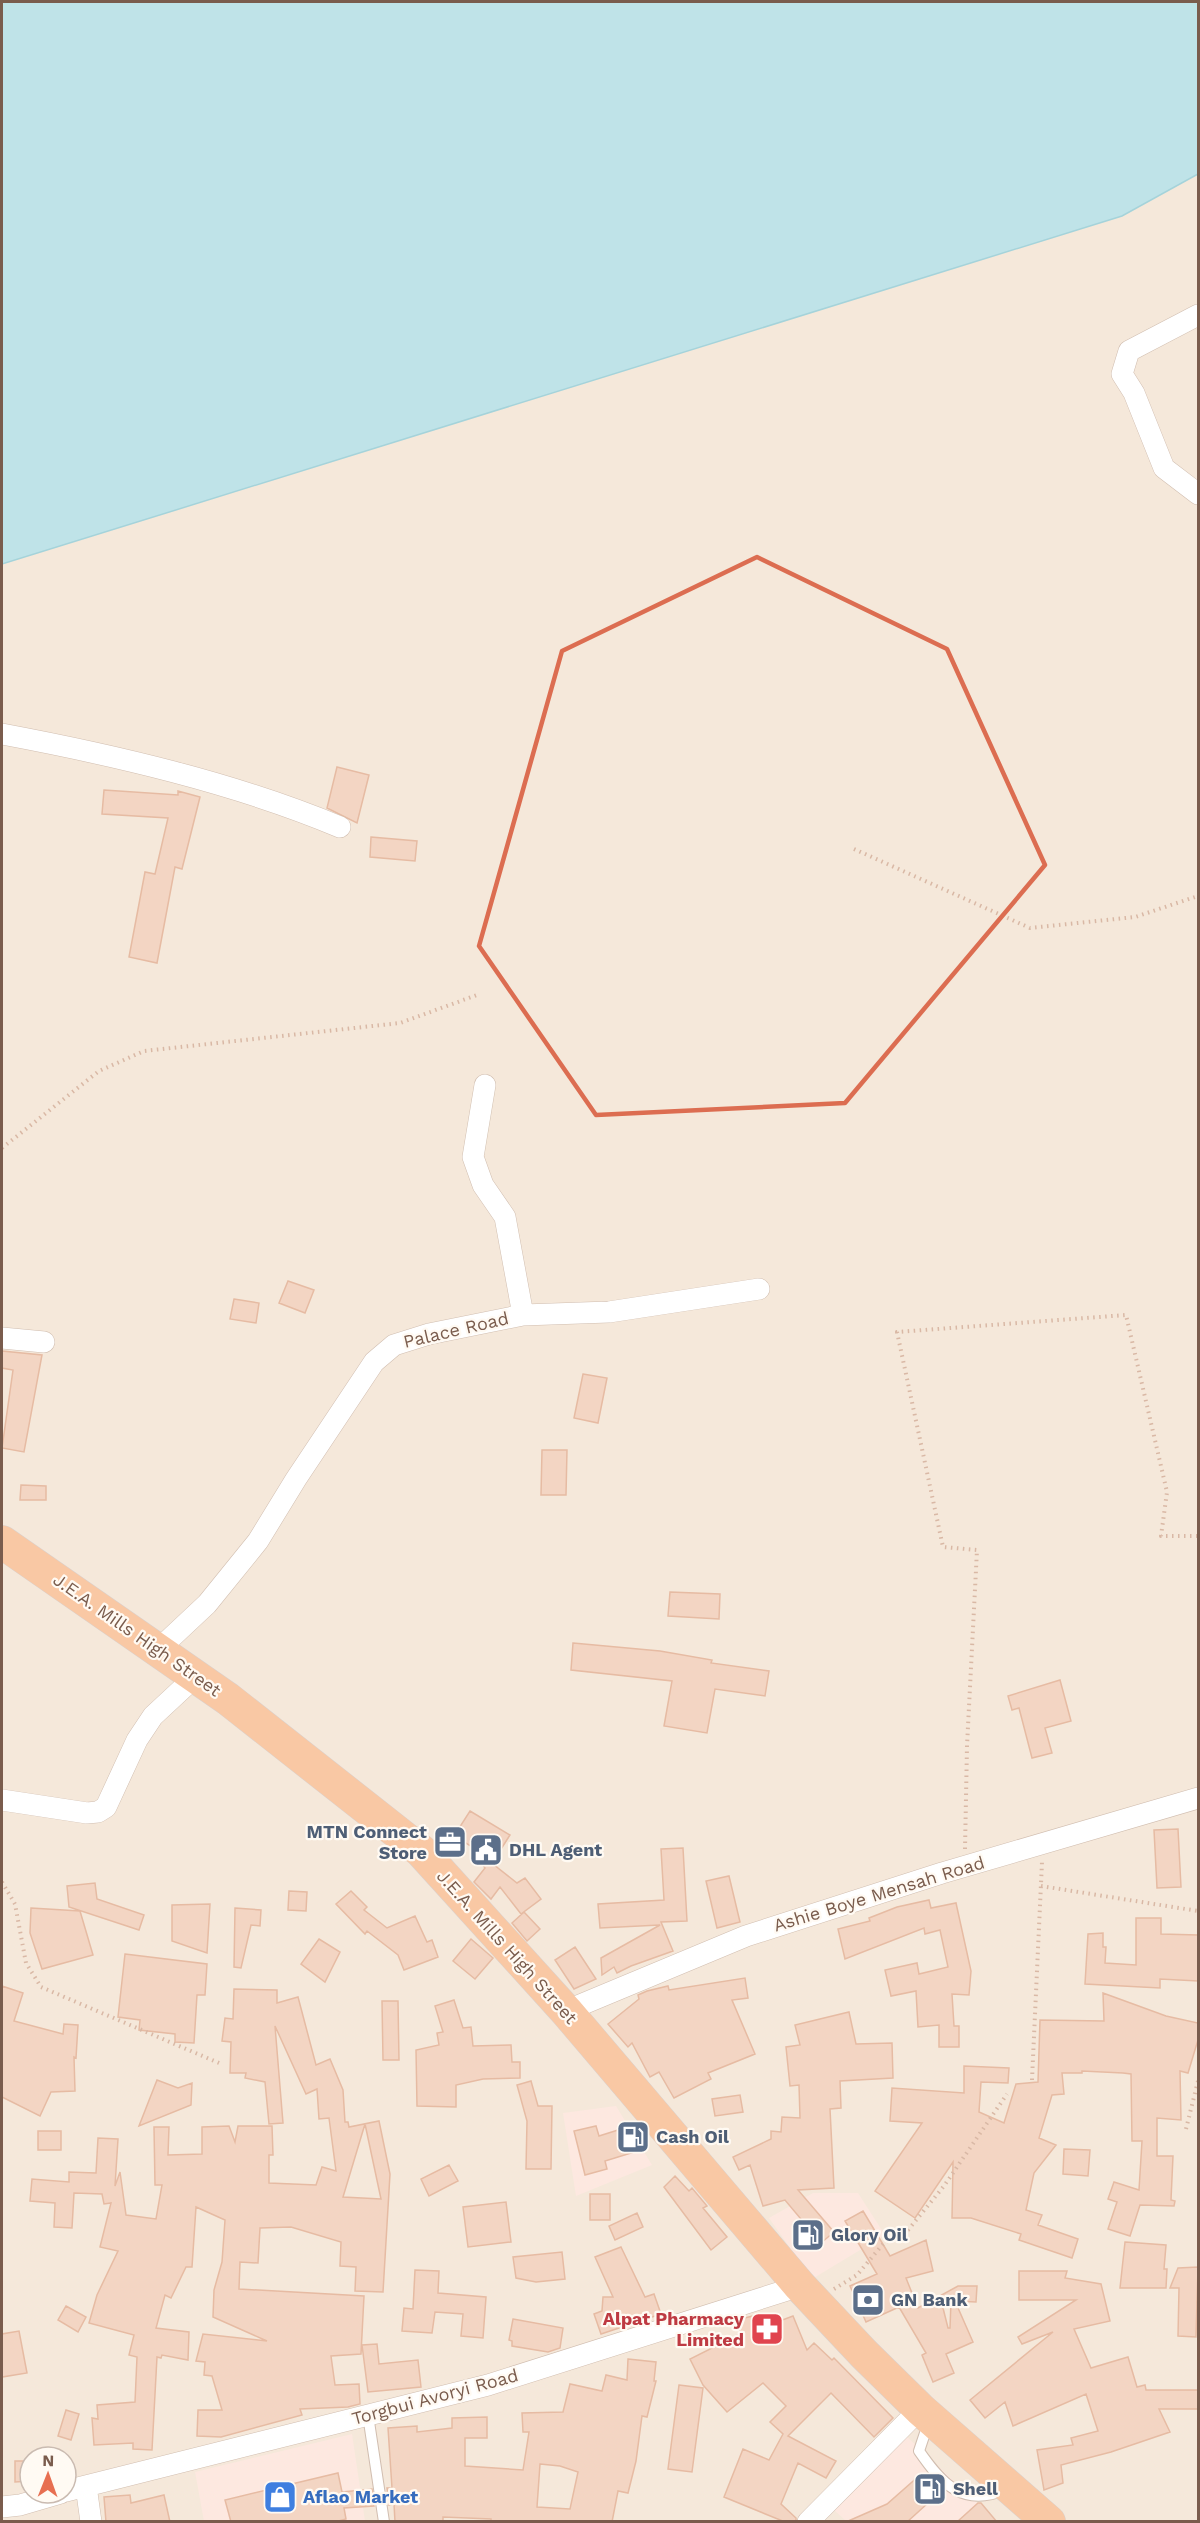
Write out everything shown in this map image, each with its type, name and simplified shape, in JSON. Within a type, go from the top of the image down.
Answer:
[{"type":"highway","name":"J.E.A. Mills High Street","points":[[2,1542],[196,1676],[421,1851],[816,2288],[864,2354],[925,2413],[1049,2522]]},
{"type":"street","points":[[1198,315],[1129,351],[1122,374],[1134,393],[1164,468],[1198,494]]},
{"type":"street","points":[[2,734],[87,750],[286,804],[340,827]]},
{"type":"street","points":[[485,1085],[473,1157],[483,1185],[505,1217],[515,1263],[522,1315]]},
{"type":"street","name":"Palace Road","points":[[159,1649],[207,1604],[258,1541],[296,1479],[374,1362],[394,1346],[429,1334],[522,1315],[609,1312],[759,1289]]},
{"type":"street","points":[[2,1338],[44,1342]]},
{"type":"street","points":[[2,1800],[87,1813],[98,1812],[105,1807],[137,1740],[153,1716],[196,1676]]},
{"type":"street","name":"Ashie Boye Mensah Road","points":[[566,2011],[747,1936],[1198,1798]]},
{"type":"street","name":"Torgbui Avoryi Road","points":[[78,2488],[488,2385],[816,2288]]},
{"type":"street","points":[[808,2522],[925,2413]]},
{"type":"street","points":[[78,2493],[91,2522]]},
{"type":"street","points":[[2,2507],[20,2505]]},
{"type":"lane","points":[[368,2415],[384,2522]]},
{"type":"path","points":[[854,849],[1030,928],[1135,917],[1198,896]]},
{"type":"path","points":[[2,1148],[99,1071],[144,1051],[400,1023],[477,995]]},
{"type":"path","points":[[965,1859],[967,1746],[977,1551],[943,1547],[897,1332],[1126,1315],[1167,1492],[1161,1536],[1198,1536]]},
{"type":"path","points":[[1032,2080],[1043,1844]]},
{"type":"path","points":[[2,1882],[15,1904],[26,1963],[41,1987],[219,2063]]},
{"type":"path","points":[[1041,1886],[1198,1911]]},
{"type":"path","points":[[1186,2129],[1198,2081]]},
{"type":"path","points":[[816,2288],[857,2275],[884,2242],[908,2230],[944,2186],[1007,2094]]},
{"type":"highlighted area","points":[[757,557],[947,649],[1045,865],[845,1103],[596,1115],[479,946],[562,651]]},
{"type":"shaded area","points":[[1198,174],[1198,2521],[2,2522],[2,564],[1122,216]]},
{"type":"shaded area","points":[[616,2106],[652,2165],[576,2196],[563,2113]]},
{"type":"shaded area","points":[[813,2193],[858,2193],[885,2235],[812,2279],[769,2218]]},
{"type":"shaded area","points":[[903,2433],[996,2521],[846,2521],[832,2508]]},
{"type":"shaded area","name":"Aflao Market","points":[[352,2434],[365,2521],[204,2521],[195,2472]]},
{"type":"water","points":[[2,2],[1198,2],[1198,174],[1122,216],[2,564]]},
{"type":"building","points":[[337,767],[369,775],[357,823],[327,808]]},
{"type":"building","points":[[104,790],[178,795],[178,791],[200,797],[182,869],[175,867],[157,963],[129,957],[145,872],[155,874],[168,818],[102,814]]},
{"type":"building","points":[[371,837],[417,841],[415,861],[370,857]]},
{"type":"building","points":[[288,1281],[314,1290],[305,1313],[279,1303]]},
{"type":"building","points":[[234,1299],[259,1303],[256,1323],[230,1319]]},
{"type":"building","points":[[2,1351],[42,1355],[24,1452],[2,1448],[13,1370],[2,1368]]},
{"type":"building","points":[[583,1374],[607,1378],[598,1423],[574,1418]]},
{"type":"building","points":[[542,1450],[567,1450],[566,1495],[541,1495]]},
{"type":"building","points":[[21,1485],[46,1486],[46,1500],[20,1500]]},
{"type":"building","points":[[670,1592],[720,1594],[719,1619],[668,1616]]},
{"type":"building","points":[[573,1643],[660,1651],[712,1660],[711,1663],[769,1671],[765,1696],[715,1689],[707,1733],[664,1726],[672,1681],[571,1670]]},
{"type":"building","points":[[1060,1680],[1071,1721],[1045,1728],[1052,1753],[1032,1758],[1019,1708],[1012,1710],[1008,1696]]},
{"type":"building","points":[[470,1811],[510,1835],[494,1860],[454,1836]]},
{"type":"building","points":[[1178,1829],[1181,1887],[1157,1888],[1154,1830]]},
{"type":"building","points":[[683,1848],[687,1921],[661,1922],[673,1951],[617,1973],[614,1967],[602,1975],[601,1958],[660,1925],[600,1928],[598,1904],[664,1900],[661,1849]]},
{"type":"building","points":[[484,1857],[517,1883],[525,1878],[541,1899],[521,1914],[500,1887],[491,1899],[474,1882],[485,1868],[480,1861]]},
{"type":"building","points":[[729,1876],[740,1922],[717,1928],[706,1881]]},
{"type":"building","points":[[95,1883],[97,1899],[144,1915],[139,1930],[69,1907],[67,1886]]},
{"type":"building","points":[[289,1891],[307,1892],[306,1911],[288,1910]]},
{"type":"building","points":[[351,1891],[367,1907],[364,1910],[387,1928],[415,1916],[427,1942],[432,1940],[438,1957],[404,1970],[398,1955],[367,1931],[365,1934],[336,1904]]},
{"type":"building","points":[[929,1900],[931,1908],[956,1903],[971,1971],[969,1995],[952,1994],[954,2026],[959,2026],[959,2047],[939,2047],[939,2025],[918,2027],[916,1991],[891,1996],[885,1970],[917,1963],[919,1974],[948,1967],[940,1930],[925,1934],[924,1928],[845,1959],[838,1929],[870,1921],[869,1918],[897,1907]]},
{"type":"building","points":[[210,1904],[207,1953],[172,1941],[172,1905]]},
{"type":"building","points":[[31,1908],[80,1911],[93,1955],[42,1969],[30,1933]]},
{"type":"building","points":[[235,1908],[261,1910],[260,1926],[251,1925],[241,1968],[234,1967]]},
{"type":"building","points":[[524,1912],[540,1929],[527,1941],[512,1923]]},
{"type":"building","points":[[1136,1918],[1161,1918],[1161,1934],[1198,1935],[1198,1981],[1160,1979],[1160,1988],[1085,1984],[1088,1934],[1103,1933],[1103,1947],[1106,1947],[1105,1963],[1136,1965]]},
{"type":"building","points":[[319,1939],[340,1952],[325,1982],[301,1964]]},
{"type":"building","points":[[471,1939],[493,1958],[475,1979],[453,1961]]},
{"type":"building","points":[[575,1947],[596,1979],[574,1989],[555,1960]]},
{"type":"building","points":[[125,1954],[207,1964],[205,1995],[197,1995],[194,2043],[175,2042],[175,2034],[139,2030],[140,2020],[118,2017]]},
{"type":"building","points":[[745,1978],[748,1998],[732,2000],[755,2054],[708,2073],[711,2079],[674,2098],[659,2072],[650,2077],[632,2043],[628,2047],[608,2024],[639,1999],[638,1995],[647,1991],[668,1986],[669,1990]]},
{"type":"building","points":[[2,1986],[23,1993],[14,2021],[63,2034],[64,2024],[78,2025],[76,2058],[74,2057],[75,2091],[51,2092],[40,2116],[2,2097]]},
{"type":"building","points":[[234,1989],[277,1990],[277,2003],[298,1997],[316,2065],[330,2059],[343,2090],[345,2122],[348,2122],[349,2127],[379,2121],[390,2174],[383,2292],[355,2291],[356,2267],[340,2266],[341,2242],[291,2227],[260,2228],[258,2263],[240,2262],[239,2289],[364,2296],[361,2354],[331,2356],[335,2385],[359,2384],[360,2404],[348,2407],[300,2409],[302,2415],[221,2437],[197,2436],[198,2410],[222,2410],[212,2376],[204,2375],[205,2362],[196,2361],[203,2334],[267,2341],[213,2317],[214,2290],[222,2262],[225,2220],[196,2207],[192,2267],[186,2267],[171,2298],[165,2295],[156,2328],[189,2332],[188,2360],[162,2355],[161,2358],[157,2357],[152,2450],[133,2449],[133,2443],[94,2445],[92,2418],[98,2419],[97,2405],[135,2402],[137,2357],[129,2355],[134,2335],[89,2323],[97,2295],[118,2251],[100,2247],[111,2203],[104,2204],[102,2194],[74,2193],[72,2228],[54,2227],[55,2203],[30,2201],[32,2179],[69,2182],[69,2172],[96,2173],[98,2138],[118,2139],[115,2186],[120,2172],[126,2215],[156,2219],[162,2185],[155,2185],[154,2127],[169,2127],[168,2155],[202,2154],[202,2127],[229,2126],[235,2142],[238,2126],[272,2126],[273,2155],[269,2155],[269,2183],[316,2185],[322,2167],[336,2171],[329,2118],[319,2119],[317,2089],[306,2094],[275,2026],[283,2123],[269,2124],[265,2082],[245,2078],[246,2073],[230,2073],[231,2042],[222,2041],[225,2018],[233,2019]],"holes":[[[365,2124],[381,2199],[343,2197]]]},
{"type":"building","points":[[1103,1993],[1166,2016],[1198,2023],[1198,2040],[1188,2073],[1180,2071],[1181,2120],[1157,2118],[1157,2156],[1173,2156],[1171,2200],[1175,2201],[1174,2206],[1140,2205],[1130,2236],[1108,2229],[1117,2202],[1108,2199],[1114,2182],[1139,2190],[1142,2141],[1132,2141],[1131,2074],[1123,2073],[1082,2071],[1082,2073],[1062,2073],[1064,2094],[1052,2095],[1039,2138],[1056,2145],[1034,2173],[1026,2210],[1042,2215],[1038,2225],[1078,2239],[1072,2258],[1019,2240],[1021,2234],[971,2218],[952,2218],[953,2162],[915,2218],[875,2191],[922,2123],[890,2121],[892,2088],[964,2093],[964,2066],[1009,2068],[1008,2083],[981,2082],[979,2112],[1004,2123],[1016,2084],[1038,2082],[1040,2020],[1104,2021]]},
{"type":"building","points":[[454,2000],[463,2028],[471,2027],[473,2046],[511,2045],[512,2062],[520,2062],[520,2078],[483,2079],[456,2085],[456,2107],[417,2106],[416,2050],[439,2045],[437,2033],[443,2032],[435,2006]]},
{"type":"building","points":[[382,2001],[398,2001],[399,2060],[383,2060]]},
{"type":"building","points":[[849,2012],[856,2044],[892,2043],[893,2078],[840,2081],[841,2108],[830,2109],[834,2188],[798,2190],[834,2232],[821,2243],[785,2200],[763,2206],[750,2165],[739,2170],[733,2157],[771,2139],[771,2131],[781,2132],[782,2117],[800,2118],[799,2085],[790,2086],[786,2047],[800,2045],[795,2025]]},
{"type":"building","points":[[157,2080],[178,2088],[192,2083],[191,2105],[139,2126]]},
{"type":"building","points":[[531,2081],[538,2106],[552,2106],[551,2169],[526,2169],[527,2121],[517,2085]]},
{"type":"building","points":[[740,2095],[743,2112],[715,2116],[712,2099]]},
{"type":"building","points":[[637,2124],[644,2149],[605,2161],[607,2169],[585,2175],[574,2131],[596,2126],[599,2136]]},
{"type":"building","points":[[38,2131],[61,2131],[61,2150],[38,2150]]},
{"type":"building","points":[[1064,2149],[1090,2150],[1088,2176],[1063,2174]]},
{"type":"building","points":[[449,2165],[458,2181],[429,2196],[421,2179]]},
{"type":"building","points":[[675,2176],[689,2191],[692,2188],[707,2206],[703,2208],[727,2237],[711,2250],[664,2187]]},
{"type":"building","points":[[590,2194],[610,2194],[610,2220],[590,2220]]},
{"type":"building","points":[[506,2202],[511,2242],[468,2247],[463,2207]]},
{"type":"building","points":[[863,2211],[890,2256],[926,2240],[933,2271],[906,2278],[918,2308],[958,2286],[977,2286],[976,2302],[955,2301],[973,2342],[946,2354],[954,2373],[933,2382],[922,2355],[926,2353],[899,2307],[866,2322],[850,2286],[877,2274],[845,2221]],"holes":[[[941,2300],[951,2301],[950,2328],[948,2328]]]},
{"type":"building","points":[[637,2213],[643,2227],[615,2240],[609,2226]]},
{"type":"building","points":[[1125,2242],[1166,2245],[1164,2269],[1167,2269],[1166,2288],[1120,2288]]},
{"type":"building","points":[[621,2247],[645,2297],[654,2294],[661,2314],[601,2334],[594,2314],[602,2311],[603,2297],[613,2297],[595,2257]]},
{"type":"building","points":[[562,2252],[565,2279],[536,2282],[516,2278],[513,2257]]},
{"type":"building","points":[[1198,2267],[1196,2337],[1178,2336],[1179,2288],[1170,2288],[1178,2268]]},
{"type":"building","points":[[415,2270],[439,2271],[438,2293],[486,2297],[483,2338],[461,2336],[463,2314],[435,2312],[432,2333],[402,2331],[404,2308],[413,2309]]},
{"type":"building","points":[[1019,2271],[1067,2271],[1065,2278],[1101,2284],[1110,2321],[1074,2329],[1091,2368],[1128,2357],[1137,2387],[1145,2385],[1146,2390],[1198,2390],[1198,2409],[1159,2409],[1170,2432],[1111,2452],[1061,2465],[1063,2483],[1044,2490],[1037,2450],[1073,2445],[1071,2438],[1098,2431],[1086,2394],[1013,2426],[1005,2402],[985,2418],[970,2400],[1053,2332],[1022,2344],[1018,2337],[1076,2300],[1019,2300]]},
{"type":"building","points":[[66,2306],[86,2317],[78,2332],[58,2320]]},
{"type":"building","points":[[753,2316],[756,2330],[793,2316],[807,2350],[814,2343],[832,2360],[834,2358],[893,2418],[874,2437],[831,2393],[788,2436],[836,2461],[826,2478],[798,2463],[781,2504],[796,2518],[796,2522],[785,2522],[724,2497],[743,2449],[769,2460],[783,2434],[770,2422],[786,2406],[763,2383],[727,2412],[703,2385],[690,2359],[740,2334],[736,2320]]},
{"type":"building","points":[[513,2319],[563,2328],[560,2348],[548,2352],[512,2346],[512,2341],[509,2340]]},
{"type":"building","points":[[19,2331],[27,2373],[2,2377],[2,2334]]},
{"type":"building","points":[[377,2344],[379,2364],[418,2360],[421,2387],[368,2392],[362,2345]]},
{"type":"building","points":[[628,2359],[656,2362],[654,2381],[656,2381],[647,2417],[642,2416],[636,2461],[628,2493],[618,2491],[612,2522],[491,2522],[491,2519],[443,2517],[443,2522],[395,2522],[394,2504],[389,2505],[387,2488],[392,2488],[388,2428],[417,2426],[417,2432],[452,2428],[452,2418],[487,2417],[487,2438],[465,2438],[465,2466],[523,2470],[529,2432],[523,2432],[522,2413],[563,2412],[570,2384],[602,2391],[606,2375],[627,2380]],"holes":[[[540,2464],[560,2466],[578,2472],[570,2509],[537,2507]]]},
{"type":"building","points":[[679,2385],[703,2388],[692,2472],[668,2469]]},
{"type":"building","points":[[66,2410],[79,2414],[71,2440],[58,2436]]},
{"type":"building","points":[[15,2461],[18,2461],[18,2482],[15,2482]]},
{"type":"building","points":[[338,2473],[342,2492],[372,2489],[374,2506],[344,2508],[346,2519],[335,2522],[231,2522],[225,2500]]},
{"type":"building","points":[[920,2475],[938,2494],[907,2522],[846,2522],[887,2504]]},
{"type":"building","points":[[130,2495],[131,2503],[164,2495],[170,2522],[106,2522],[104,2497]]},
{"type":"building","points":[[978,2503],[981,2503],[997,2522],[957,2522]]},
{"type":"place","name":"MTN Connect Store","points":[[450,1842]]},
{"type":"place","name":"DHL Agent","points":[[486,1850]]},
{"type":"place","name":"Cash Oil","points":[[633,2137]]},
{"type":"place","name":"Glory Oil","points":[[808,2235]]},
{"type":"place","name":"GN Bank","points":[[868,2300]]},
{"type":"place","name":"Alpat Pharmacy Limited","points":[[767,2329]]},
{"type":"place","name":"Shell","points":[[930,2489]]},
{"type":"place","name":"Aflao Market","points":[[280,2497]]}]
